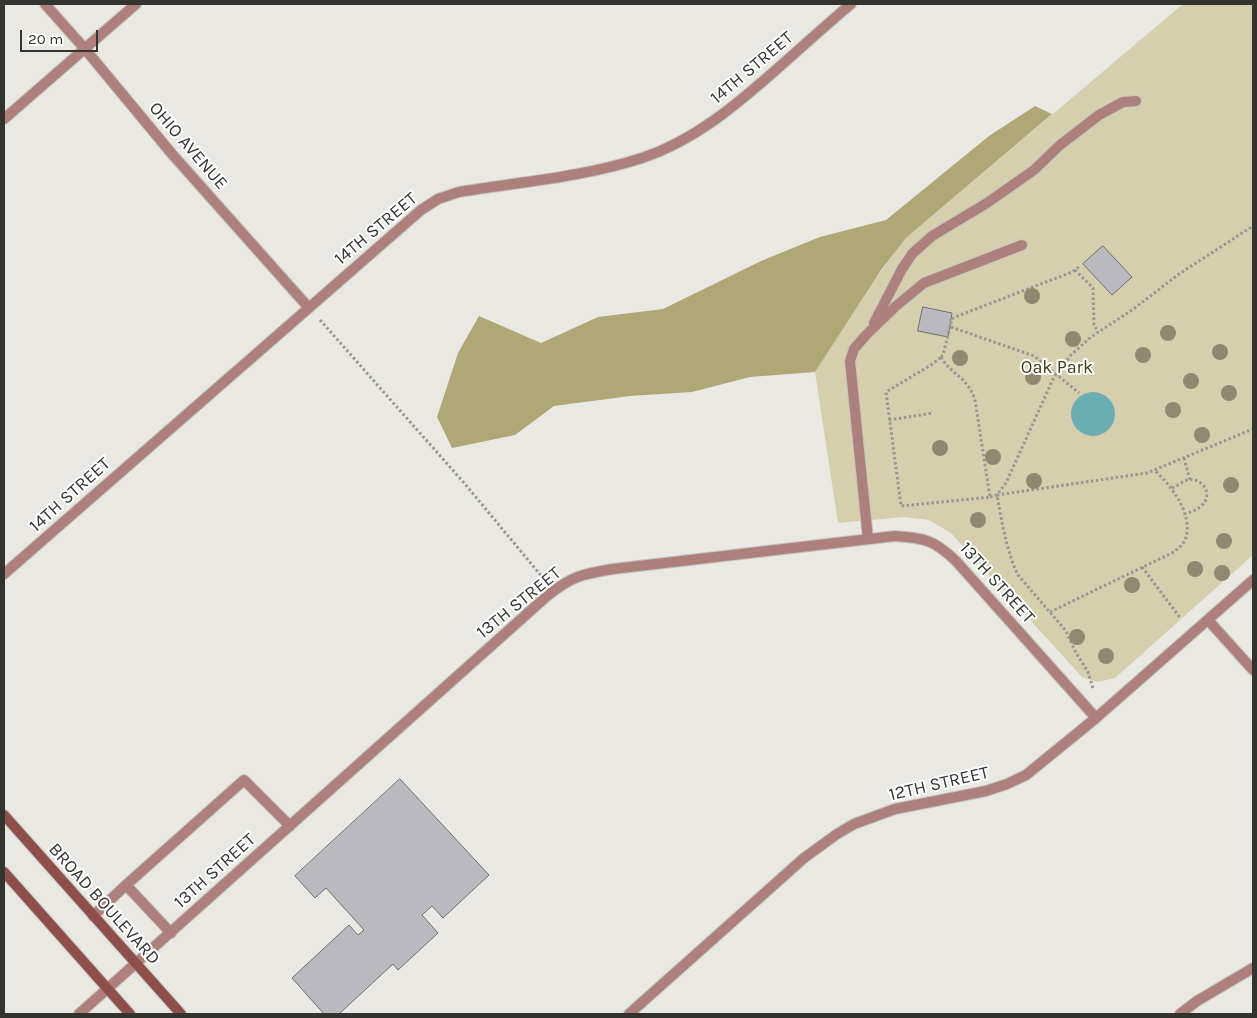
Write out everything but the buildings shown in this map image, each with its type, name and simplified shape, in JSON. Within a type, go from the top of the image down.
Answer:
[{"type":"main road","name":"BROAD BOULEVARD","points":[[4,815],[181,1014]]},
{"type":"main road","points":[[4,872],[130,1014]]},
{"type":"street","name":"OHIO AVENUE","points":[[44,4],[85,49],[172,154],[309,308]]},
{"type":"street","points":[[4,119],[136,4]]},
{"type":"street","name":"14TH STREET","points":[[4,574],[421,210],[438,199],[459,192],[600,170],[643,158],[682,141],[716,120],[742,100],[851,4]]},
{"type":"street","points":[[872,329],[902,268],[912,254],[932,236],[987,203],[1034,170],[1060,146],[1099,115],[1123,102],[1136,101]]},
{"type":"street","points":[[868,539],[850,361],[854,349],[896,306],[924,283],[1022,245]]},
{"type":"street","name":"13TH STREET","points":[[79,1014],[554,591],[582,574],[895,536],[922,538],[942,548],[956,561],[1096,718]]},
{"type":"street","name":"12TH STREET","points":[[629,1014],[804,858],[836,834],[854,824],[894,809],[986,791],[1026,775],[1096,718],[1253,580]]},
{"type":"street","points":[[1208,620],[1253,670]]},
{"type":"street","points":[[93,916],[244,780],[290,826]]},
{"type":"street","points":[[126,886],[171,933]]},
{"type":"street","points":[[1180,1014],[1197,1001],[1253,968]]},
{"type":"path","points":[[1096,718],[1092,682],[1066,631],[1026,587],[1013,565],[997,495],[1014,467],[1028,431],[1057,373],[1078,347],[1132,310],[1179,274],[1253,226]]},
{"type":"path","points":[[1080,266],[1075,270],[955,317],[952,319],[943,355],[886,392],[901,506],[990,497],[1147,473],[1253,429]]},
{"type":"path","points":[[1075,270],[1093,288],[1094,325],[1098,332]]},
{"type":"path","points":[[309,308],[465,484],[554,591]]},
{"type":"path","points":[[950,327],[1034,356],[1079,393]]},
{"type":"path","points":[[941,357],[946,366],[968,384],[972,390],[990,497]]},
{"type":"path","points":[[889,420],[932,413]]},
{"type":"path","points":[[1184,458],[1190,480]]},
{"type":"path","points":[[1050,612],[1174,552],[1181,546],[1187,532],[1184,514],[1172,488],[1154,470]]},
{"type":"path","points":[[1172,488],[1193,480],[1202,484],[1208,494],[1207,499],[1199,509],[1184,514]]},
{"type":"path","points":[[1142,567],[1192,634]]},
{"type":"green space","name":"Oak Park","points":[[1183,4],[1253,4],[1253,555],[1115,678],[1098,682],[1082,677],[951,533],[929,520],[903,517],[838,523],[815,372],[858,304],[906,238]]},
{"type":"shaded area","points":[[1035,106],[1052,114],[906,238],[881,270],[815,372],[750,377],[692,392],[630,396],[554,406],[515,435],[452,448],[437,417],[458,353],[479,316],[541,343],[598,317],[663,309],[761,261],[820,237],[886,220],[989,136]]},
{"type":"water","points":[[1089,392],[1097,392],[1109,398],[1115,414],[1109,430],[1097,436],[1089,436],[1077,430],[1071,418],[1071,410],[1077,398]]}]
